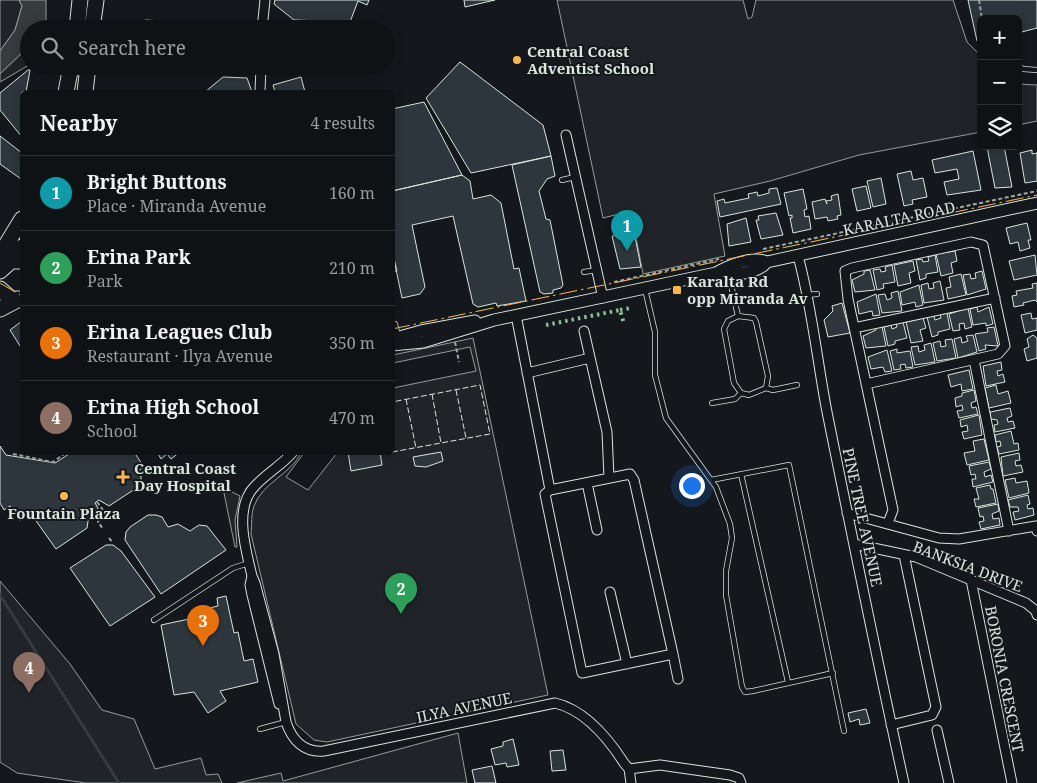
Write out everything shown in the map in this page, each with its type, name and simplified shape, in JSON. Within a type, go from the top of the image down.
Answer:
[{"type":"highway","points":[[77,20],[80,0]]},
{"type":"highway","points":[[93,20],[96,0]]},
{"type":"highway","points":[[68,90],[70,75]]},
{"type":"highway","points":[[85,90],[87,75]]},
{"type":"highway","points":[[8,262],[20,225]]},
{"type":"highway","points":[[8,262],[20,249]]},
{"type":"highway","points":[[0,289],[5,295],[20,299]]},
{"type":"highway","points":[[0,309],[20,299]]},
{"type":"street","points":[[263,20],[265,0]]},
{"type":"street","points":[[260,90],[261,75]]},
{"type":"street","points":[[566,135],[603,298]]},
{"type":"street","name":"KARALTA ROAD","points":[[395,340],[423,342],[494,320],[716,273],[728,266],[744,262],[760,259],[767,262],[798,256],[1037,203]]},
{"type":"street","points":[[866,384],[998,354],[1006,346],[983,245],[971,242],[852,268],[846,271],[845,278],[854,328],[866,384],[893,510],[888,523]]},
{"type":"street","name":"PINE TREE AVENUE","points":[[798,256],[812,294],[817,361],[904,783]]},
{"type":"street","name":"KARALTA ROAD","points":[[716,273],[729,275],[762,268],[767,262]]},
{"type":"street","points":[[854,328],[995,298]]},
{"type":"street","points":[[516,315],[550,490]]},
{"type":"street","points":[[584,331],[606,432],[610,478]]},
{"type":"street","points":[[527,373],[590,358]]},
{"type":"street","points":[[974,360],[1009,531]]},
{"type":"street","name":"ILYA AVENUE","points":[[290,455],[253,487],[248,497],[243,528],[252,576],[274,654],[285,706],[285,719],[289,732],[296,742],[318,752],[555,703],[576,710],[586,718],[620,756],[628,769],[631,783]]},
{"type":"street","points":[[673,654],[582,673],[545,494],[550,490],[630,474],[634,480],[673,654],[678,679]]},
{"type":"street","points":[[588,482],[597,530]]},
{"type":"street","points":[[847,513],[939,538],[959,540],[1036,526],[1037,531]]},
{"type":"street","name":"BANKSIA DRIVE","points":[[854,544],[916,557],[1026,603],[1036,611],[1037,615]]},
{"type":"street","points":[[891,725],[932,715],[936,707],[904,555]]},
{"type":"street","name":"BORONIA CRESCENT","points":[[971,580],[1012,783]]},
{"type":"street","points":[[610,592],[626,664]]},
{"type":"street","points":[[937,730],[949,783]]},
{"type":"street","points":[[628,769],[660,765],[730,775],[739,778],[741,783]]},
{"type":"lane","points":[[1022,68],[1037,70]]},
{"type":"lane","points":[[562,180],[575,177]]},
{"type":"lane","points":[[584,272],[597,270]]},
{"type":"lane","points":[[729,275],[738,316]]},
{"type":"lane","points":[[645,288],[655,332],[655,375],[666,418],[711,480],[721,498],[732,538],[726,571],[726,595],[742,687],[745,692],[833,672]]},
{"type":"lane","points":[[766,388],[768,376],[756,322],[754,318],[738,316],[728,321],[724,329],[734,383],[741,393],[749,396],[766,388],[773,390],[797,385]]},
{"type":"lane","points":[[712,403],[735,398],[741,393]]},
{"type":"lane","points":[[711,480],[789,465],[844,731]]},
{"type":"lane","points":[[740,474],[788,682]]},
{"type":"lane","points":[[154,620],[233,568],[249,563]]},
{"type":"lane","points":[[260,728],[285,719]]},
{"type":"path","points":[[978,0],[981,15]]},
{"type":"path","points":[[759,250],[1037,191]]},
{"type":"path","points":[[614,282],[723,258]]},
{"type":"path","points":[[454,341],[459,362]]},
{"type":"path","points":[[13,454],[53,462],[64,455]]},
{"type":"path","points":[[97,502],[103,510],[98,522],[103,529]]},
{"type":"path","points":[[109,538],[113,543]]},
{"type":"shaded area","points":[[0,0],[19,0],[22,6],[15,30],[0,51]]},
{"type":"shaded area","points":[[19,0],[46,0],[46,20],[20,20],[20,55],[0,74],[0,51],[15,30],[22,6]]},
{"type":"shaded area","points":[[557,0],[743,0],[748,19],[752,17],[756,0],[953,0],[967,42],[977,52],[977,133],[859,155],[770,181],[714,194],[725,256],[643,274],[631,211],[603,218]]},
{"type":"shaded area","points":[[20,55],[20,70],[0,82],[0,74]]},
{"type":"shaded area","points":[[1022,84],[1037,85],[1037,121],[1022,124]]},
{"type":"shaded area","points":[[473,338],[548,695],[327,742],[314,740],[296,724],[251,534],[254,506],[263,491],[291,467],[300,455],[302,455],[286,477],[308,490],[335,455],[395,455],[395,388],[476,371],[470,347],[395,363],[395,355]]},
{"type":"shaded area","points":[[230,491],[240,496],[235,520],[237,547],[235,547],[224,493]]},
{"type":"shaded area","points":[[0,581],[70,664],[102,710],[134,719],[155,769],[201,758],[206,775],[218,774],[222,783],[86,783],[17,773],[0,762]]},
{"type":"shaded area","points":[[458,733],[467,783],[237,783],[281,773],[283,781]]},
{"type":"building","points":[[275,0],[369,0],[367,5],[358,1],[351,20],[294,20],[274,4]]},
{"type":"building","points":[[464,0],[495,0],[465,7]]},
{"type":"building","points":[[968,0],[1037,0],[1037,28],[1022,32],[1022,15],[977,15],[977,41]]},
{"type":"building","points":[[460,62],[543,125],[551,156],[471,173],[426,98]]},
{"type":"building","points":[[22,75],[29,75],[26,90],[20,90],[20,135],[0,110],[0,93]]},
{"type":"building","points":[[223,77],[247,78],[251,90],[207,90]]},
{"type":"building","points":[[301,77],[304,90],[274,90],[273,85]]},
{"type":"building","points":[[424,102],[462,175],[395,190],[395,108]]},
{"type":"building","points":[[0,136],[20,151],[20,178],[0,164]]},
{"type":"building","points":[[988,150],[1005,150],[1012,187],[995,188]]},
{"type":"building","points":[[1032,150],[1032,154],[1037,153],[1037,181],[1025,183],[1020,153]]},
{"type":"building","points":[[973,151],[981,190],[947,195],[944,182],[959,179],[957,169],[935,173],[932,160]]},
{"type":"building","points":[[551,156],[555,176],[547,179],[539,191],[546,219],[550,220],[563,285],[561,288],[553,290],[553,293],[544,294],[540,292],[512,165]]},
{"type":"building","points":[[911,171],[913,180],[923,178],[927,197],[912,200],[913,204],[904,206],[897,174]]},
{"type":"building","points":[[462,175],[470,181],[473,199],[491,195],[501,203],[514,269],[519,268],[526,301],[497,306],[496,303],[478,307],[473,304],[453,216],[412,225],[425,287],[420,294],[402,298],[395,264],[395,190]]},
{"type":"building","points":[[881,178],[886,204],[873,207],[867,181]]},
{"type":"building","points":[[866,186],[871,208],[857,211],[852,189]]},
{"type":"building","points":[[777,188],[781,204],[720,217],[717,201],[724,199],[725,203],[749,198],[748,194],[757,192],[758,196],[769,193],[769,189]]},
{"type":"building","points":[[803,189],[807,209],[804,210],[805,217],[809,216],[811,229],[793,233],[790,218],[792,218],[792,215],[789,216],[784,193]]},
{"type":"building","points":[[838,194],[841,215],[837,216],[838,219],[828,221],[827,217],[815,219],[812,202],[825,199],[827,204],[826,201],[832,200],[831,196]]},
{"type":"building","points":[[776,213],[783,235],[761,239],[756,220],[759,220],[758,216]]},
{"type":"building","points":[[746,218],[751,242],[729,246],[727,224]]},
{"type":"building","points":[[1027,223],[1031,240],[1028,240],[1030,248],[1020,251],[1018,242],[1010,244],[1006,228]]},
{"type":"building","points":[[634,232],[641,267],[620,269],[612,236]]},
{"type":"building","points":[[955,251],[957,261],[951,263],[953,273],[941,276],[936,254]]},
{"type":"building","points":[[935,255],[938,272],[926,274],[926,278],[920,280],[916,260],[929,261],[928,257]]},
{"type":"building","points":[[1035,255],[1037,275],[1014,280],[1009,261]]},
{"type":"building","points":[[913,261],[915,271],[909,273],[911,283],[898,286],[894,265]]},
{"type":"building","points":[[892,265],[895,282],[883,284],[884,288],[877,290],[873,270],[880,269],[881,272],[886,271],[885,267]]},
{"type":"building","points":[[870,270],[875,290],[855,292],[852,280],[864,274],[864,271]]},
{"type":"building","points":[[982,271],[986,289],[967,295],[963,275],[970,274],[971,279],[976,278],[975,273]]},
{"type":"building","points":[[961,274],[966,295],[948,299],[946,288],[951,287],[949,277]]},
{"type":"building","points":[[940,281],[944,300],[924,303],[921,285],[928,283],[929,289],[934,288],[933,283]]},
{"type":"building","points":[[1037,283],[1037,302],[1035,300],[1014,307],[1012,296],[1017,295],[1016,291],[1033,288],[1032,284]]},
{"type":"building","points":[[919,285],[923,305],[916,307],[915,302],[902,305],[900,292]]},
{"type":"building","points":[[898,291],[902,311],[882,313],[878,295],[885,294],[887,300],[892,298],[891,293]]},
{"type":"building","points":[[876,294],[880,315],[873,316],[872,311],[859,314],[857,302]]},
{"type":"building","points":[[842,303],[850,333],[828,337],[824,320],[833,311],[832,306]]},
{"type":"building","points":[[977,307],[978,312],[989,307],[993,324],[986,326],[986,323],[973,325],[970,309]]},
{"type":"building","points":[[968,308],[972,327],[965,329],[964,323],[959,324],[960,330],[953,331],[949,314]]},
{"type":"building","points":[[947,313],[950,329],[938,332],[938,335],[932,337],[927,317],[934,316],[935,320],[941,318],[940,314]]},
{"type":"building","points":[[1031,313],[1032,319],[1037,318],[1037,330],[1025,333],[1021,315]]},
{"type":"building","points":[[923,318],[926,328],[920,330],[923,341],[911,343],[906,322]]},
{"type":"building","points":[[20,322],[20,346],[10,330]]},
{"type":"building","points":[[903,322],[907,338],[895,341],[895,344],[888,346],[884,327],[891,325],[892,329],[897,327],[896,323]]},
{"type":"building","points":[[882,326],[886,346],[866,348],[863,336],[876,330],[875,327]]},
{"type":"building","points":[[994,327],[998,346],[985,345],[986,349],[979,351],[975,334],[988,332],[987,328]]},
{"type":"building","points":[[973,335],[977,352],[958,358],[954,339],[961,337],[962,343],[968,341],[966,336]]},
{"type":"building","points":[[1033,335],[1037,338],[1037,358],[1027,361],[1024,349],[1029,347],[1027,339]]},
{"type":"building","points":[[952,339],[956,358],[937,361],[933,343],[940,341],[941,347],[946,346],[945,340]]},
{"type":"building","points":[[931,343],[935,362],[915,365],[911,347],[918,346],[919,352],[925,350],[924,345]]},
{"type":"building","points":[[897,349],[897,353],[910,351],[913,367],[906,368],[905,364],[900,365],[901,369],[894,370],[890,351]]},
{"type":"building","points":[[887,350],[892,371],[885,372],[883,367],[871,369],[868,357]]},
{"type":"building","points":[[1001,362],[1002,370],[997,371],[998,376],[1003,374],[1005,382],[986,386],[983,366]]},
{"type":"building","points":[[969,370],[973,389],[962,391],[961,384],[951,387],[948,375]]},
{"type":"building","points":[[996,385],[998,394],[1008,391],[1011,403],[989,408],[985,388]]},
{"type":"building","points":[[974,390],[976,401],[971,403],[972,408],[976,407],[978,414],[959,418],[957,411],[963,410],[962,405],[956,407],[955,398],[962,396],[962,393]]},
{"type":"building","points":[[1010,408],[1012,416],[1007,418],[1008,422],[1013,421],[1015,428],[995,432],[994,425],[998,424],[997,420],[991,419],[990,412]]},
{"type":"building","points":[[979,415],[982,435],[964,439],[962,432],[968,431],[967,425],[961,427],[960,420]]},
{"type":"building","points":[[1011,431],[1014,444],[1018,443],[1019,450],[999,454],[997,447],[1001,446],[1000,441],[996,442],[995,435]]},
{"type":"building","points":[[984,439],[989,460],[967,465],[964,453],[975,451],[973,441]]},
{"type":"building","name":"Fountain Plaza","points":[[0,446],[6,455],[55,463],[67,455],[136,455],[144,467],[138,471],[141,476],[141,485],[109,506],[99,500],[95,503],[98,508],[96,515],[88,521],[87,528],[56,549],[34,518],[36,516],[33,512],[20,521],[10,506],[4,510],[0,503]]},
{"type":"building","points":[[441,452],[443,461],[426,467],[415,466],[413,457]]},
{"type":"building","points":[[1019,453],[1020,460],[1015,461],[1016,466],[1021,465],[1023,472],[1003,476],[1001,457]]},
{"type":"building","points":[[168,455],[176,455],[171,459]]},
{"type":"building","points":[[348,455],[380,455],[382,465],[351,471]]},
{"type":"building","points":[[989,462],[991,469],[984,472],[985,477],[991,475],[993,482],[973,487],[972,479],[976,479],[975,474],[971,475],[969,466]]},
{"type":"building","points":[[1015,478],[1016,483],[1027,481],[1029,493],[1009,498],[1005,480]]},
{"type":"building","points":[[990,485],[991,489],[993,489],[996,503],[976,507],[974,499],[979,499],[976,488]]},
{"type":"building","points":[[1028,495],[1030,504],[1027,505],[1028,509],[1033,508],[1034,515],[1015,520],[1013,512],[1019,511],[1018,507],[1010,507],[1008,500]]},
{"type":"building","points":[[998,504],[999,511],[992,514],[993,519],[999,518],[1000,525],[981,529],[979,522],[984,521],[983,516],[980,517],[978,508]]},
{"type":"building","points":[[148,515],[162,517],[168,527],[178,524],[190,531],[199,525],[207,526],[226,550],[161,594],[125,540],[126,532],[130,527]]},
{"type":"building","points":[[106,545],[113,545],[121,551],[155,597],[110,626],[70,568]]},
{"type":"building","points":[[226,596],[234,633],[238,632],[244,661],[253,659],[258,682],[220,691],[226,701],[208,713],[194,692],[174,695],[161,625],[203,616],[201,610],[218,606],[217,598]]},
{"type":"building","points":[[866,709],[870,723],[860,725],[859,719],[850,722],[848,713]]},
{"type":"building","points":[[513,739],[519,765],[507,767],[506,763],[495,765],[491,749],[503,746],[503,742]]},
{"type":"building","points":[[563,750],[566,770],[552,771],[550,751]]},
{"type":"building","points":[[492,766],[496,783],[475,783],[472,770]]},
{"type":"waterway","points":[[0,595],[119,783]]},
{"type":"hedge","points":[[620,310],[631,308]]},
{"type":"hedge","points":[[546,325],[620,310],[624,324]]},
{"type":"fence","points":[[395,401],[480,385],[490,434],[395,451]]},
{"type":"fence","points":[[456,390],[466,438]]},
{"type":"fence","points":[[432,394],[441,443]]},
{"type":"fence","points":[[406,399],[416,448]]},
{"type":"power","points":[[395,328],[1037,195]]},
{"type":"power","points":[[0,283],[20,295]]},
{"type":"place","name":"Central Coast Adventist School","points":[[517,60]]},
{"type":"place","name":"Bright Buttons","points":[[627,251]]},
{"type":"place","name":"Karalta Rd opp Miranda Av","points":[[677,290]]},
{"type":"place","name":"Central Coast Day Hospital","points":[[123,477]]},
{"type":"place","name":"Fountain Plaza","points":[[64,496]]},
{"type":"place","name":"Erina Park","points":[[401,614]]},
{"type":"place","name":"Erina Leagues Club","points":[[203,646]]},
{"type":"place","name":"Erina High School","points":[[29,693]]}]
